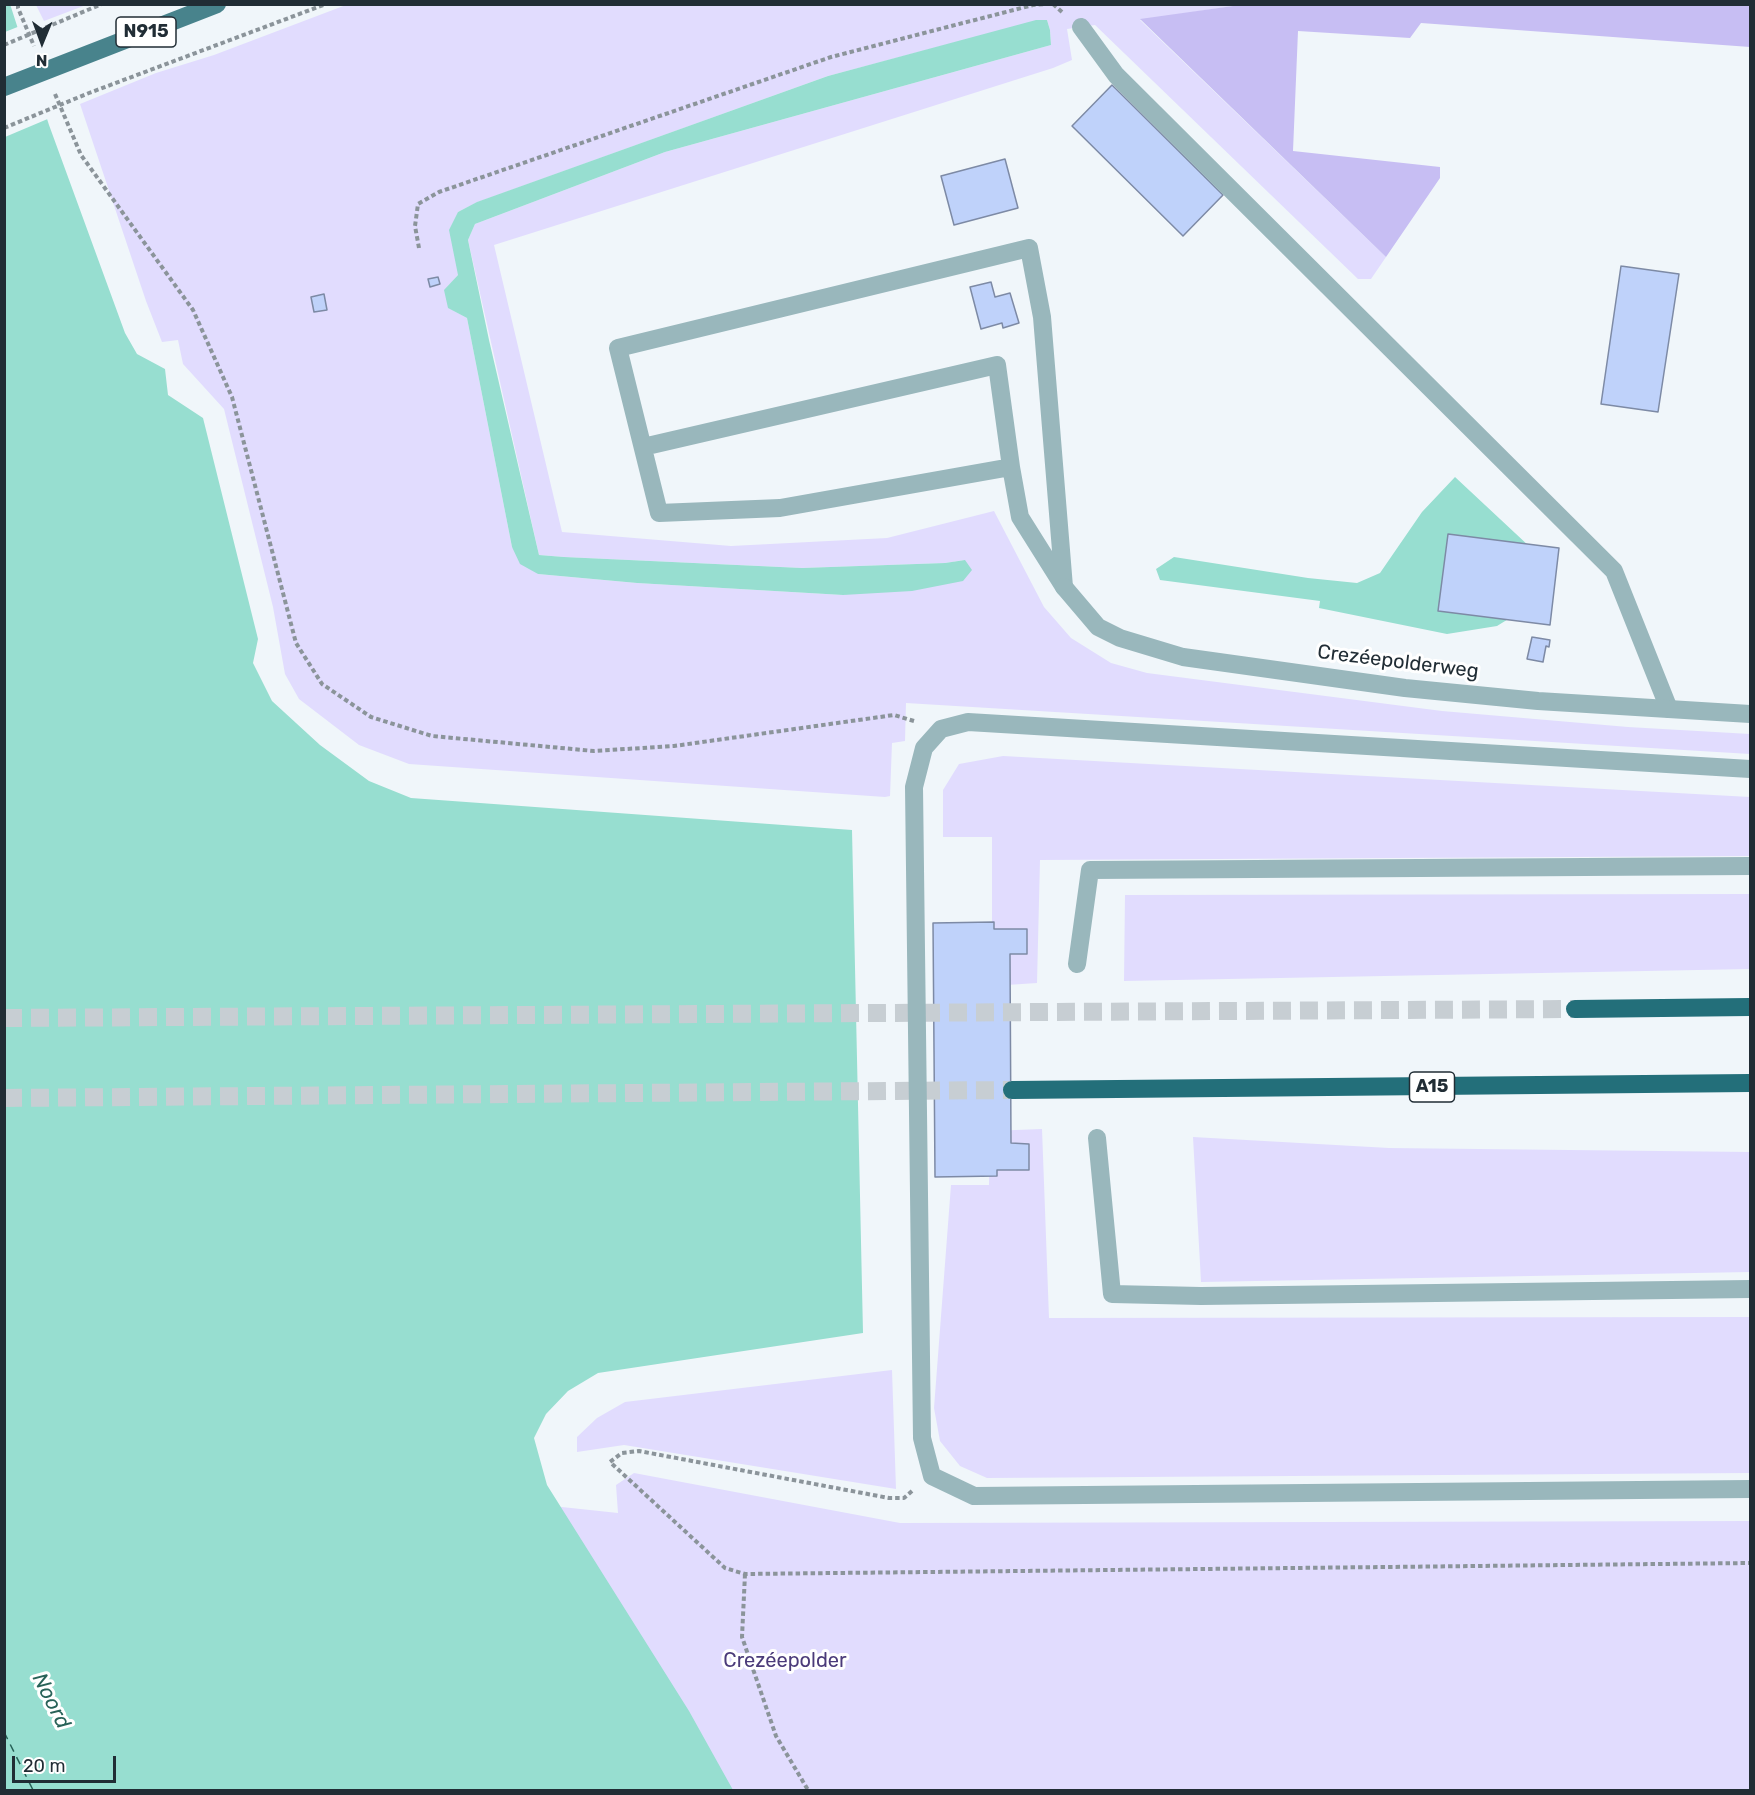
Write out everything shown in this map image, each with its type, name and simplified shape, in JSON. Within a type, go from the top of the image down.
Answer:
[{"type":"highway","points":[[1575,1009],[1750,1006]]},
{"type":"highway","name":"A15","points":[[1012,1090],[1750,1083]]},
{"type":"main road","name":"N915","points":[[4,87],[217,4]]},
{"type":"street","points":[[1081,27],[1116,75],[1614,570],[1669,710]]},
{"type":"street","points":[[1011,467],[780,508],[659,513],[618,348],[1029,248],[1042,317],[1064,588]]},
{"type":"street","name":"Crezéepolderweg","points":[[643,447],[997,364],[1020,517],[1064,588],[1098,627],[1120,638],[1183,657],[1405,688],[1538,701],[1750,714]]},
{"type":"street","points":[[1750,769],[968,722],[941,729],[924,748],[914,787],[922,1438],[932,1476],[974,1496],[1750,1489]]},
{"type":"street","points":[[1077,964],[1090,870],[1750,866]]},
{"type":"street","points":[[1096,1138],[1112,1294],[1201,1296],[1750,1288]]},
{"type":"path","points":[[18,4],[36,50]]},
{"type":"path","points":[[4,45],[102,4]]},
{"type":"path","points":[[4,128],[89,93],[326,4]]},
{"type":"path","points":[[419,248],[415,226],[418,204],[439,192],[831,57],[1033,5],[1046,4]]},
{"type":"path","points":[[54,92],[81,155],[194,310],[232,397],[296,643],[322,684],[370,717],[432,736],[594,751],[674,746],[894,715],[941,729]]},
{"type":"path","points":[[904,1498],[889,1498],[639,1451],[622,1454],[610,1462],[725,1568],[745,1574],[1750,1563]]},
{"type":"path","points":[[745,1574],[742,1637],[776,1736],[808,1791]]},
{"type":"green space","points":[[36,5],[86,5],[44,21]]},
{"type":"green space","points":[[346,5],[1240,5],[1140,20],[1386,257],[1371,279],[1358,279],[1095,25],[1067,29],[1072,60],[1053,68],[494,245],[562,532],[731,546],[887,538],[994,511],[1044,607],[1071,638],[1111,663],[1147,673],[1442,711],[1628,727],[1750,734],[1750,754],[906,703],[905,741],[892,743],[890,796],[885,797],[409,764],[359,745],[299,699],[285,674],[273,607],[224,409],[183,364],[178,340],[162,342],[80,104],[156,73],[214,55]],"holes":[[[1047,20],[1051,45],[665,152],[475,224],[468,240],[539,555],[802,568],[945,563],[965,560],[843,595],[637,583],[538,574],[512,547],[467,318],[449,308],[445,290],[458,275],[458,212],[478,202],[828,76],[1036,21]]]},
{"type":"green space","points":[[1003,756],[1750,797],[1750,856],[1040,860],[1037,983],[992,986],[992,837],[943,837],[943,790],[959,764]]},
{"type":"green space","points":[[1750,894],[1750,969],[1124,981],[1125,895]]},
{"type":"green space","points":[[1042,1129],[1049,1318],[1750,1317],[1750,1473],[987,1478],[960,1466],[940,1441],[934,1408],[951,1185],[989,1185],[990,1131]]},
{"type":"green space","points":[[1193,1137],[1389,1148],[1750,1152],[1750,1272],[1201,1282]]},
{"type":"green space","points":[[892,1370],[896,1489],[624,1445],[577,1452],[577,1437],[597,1418],[625,1402]]},
{"type":"green space","name":"Crezéepolder","points":[[634,1473],[900,1523],[1750,1521],[1750,1790],[710,1790],[543,1505],[618,1513],[616,1485]]},
{"type":"shaded area","points":[[1240,5],[1750,5],[1750,47],[1421,23],[1410,38],[1298,31],[1293,151],[1440,167],[1440,178],[1386,257],[1140,19]]},
{"type":"water","name":"Noord","points":[[10,4],[49,125],[125,333],[137,354],[165,369],[168,395],[203,418],[258,639],[253,663],[272,701],[320,745],[369,781],[411,798],[852,830],[863,1333],[598,1373],[568,1391],[546,1414],[534,1438],[547,1485],[689,1711],[733,1790],[5,1790],[4,5]]},
{"type":"water","points":[[1036,20],[1047,20],[1051,45],[665,152],[475,224],[468,240],[539,555],[802,568],[945,563],[965,560],[972,570],[963,581],[912,591],[843,595],[637,583],[538,574],[520,564],[512,547],[467,318],[448,308],[444,290],[458,275],[449,230],[458,212],[477,202],[828,76]]},
{"type":"water","points":[[1455,477],[1530,547],[1531,605],[1497,626],[1447,634],[1319,608],[1320,601],[1160,580],[1156,569],[1174,557],[1308,578],[1357,583],[1380,573],[1422,512]]},
{"type":"pier","points":[[20,26],[50,118],[5,137],[5,32]]},
{"type":"building","points":[[1112,85],[1223,195],[1183,236],[1072,126]]},
{"type":"building","points":[[1005,159],[1018,208],[954,225],[941,176]]},
{"type":"building","points":[[1621,266],[1679,274],[1658,412],[1601,404]]},
{"type":"building","points":[[438,277],[440,284],[430,287],[428,279]]},
{"type":"building","points":[[991,282],[995,297],[1010,293],[1019,323],[1003,328],[1002,323],[981,329],[970,287]]},
{"type":"building","points":[[324,294],[327,310],[314,312],[311,297]]},
{"type":"building","points":[[1448,534],[1559,548],[1550,625],[1438,611]]},
{"type":"building","points":[[1532,637],[1550,640],[1549,647],[1546,646],[1543,662],[1527,659]]},
{"type":"building","points":[[994,922],[994,929],[1027,929],[1027,954],[1010,954],[1011,1143],[1029,1144],[1029,1170],[997,1170],[997,1176],[935,1177],[933,923]]},
{"type":"ferry route","points":[[4,1732],[33,1790]]},
{"type":"tunnel","points":[[4,1018],[1575,1009]]},
{"type":"tunnel","points":[[4,1098],[1012,1090]]}]
